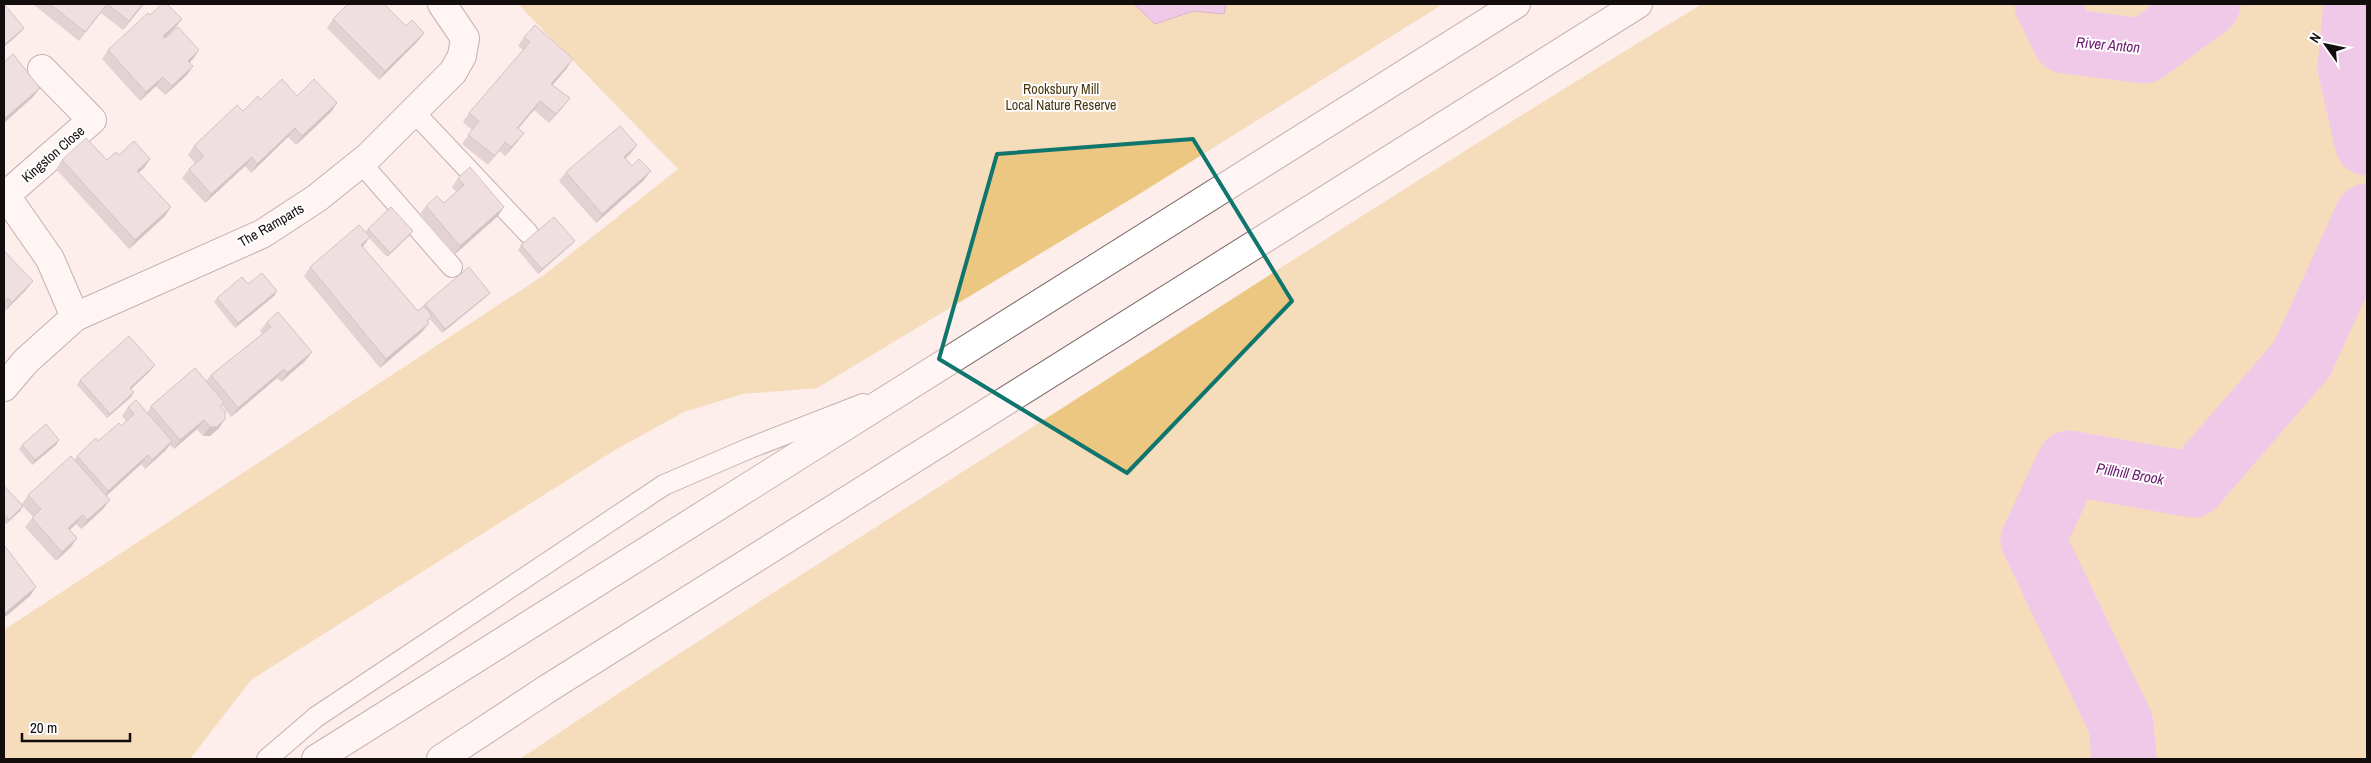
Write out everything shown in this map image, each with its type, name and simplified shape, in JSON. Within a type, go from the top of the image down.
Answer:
[{"type":"main road","name":"The Ramparts","points":[[4,387],[26,361],[75,316],[262,234],[317,198],[361,163],[453,72],[462,56],[465,38],[442,4]]},
{"type":"main road","points":[[316,759],[1516,4]]},
{"type":"main road","points":[[441,759],[555,683],[1638,4]]},
{"type":"main road","name":"Kingston Close","points":[[42,70],[92,120],[5,194],[50,259],[75,316]]},
{"type":"lane","points":[[414,112],[528,233]]},
{"type":"lane","points":[[361,163],[452,267]]},
{"type":"lane","points":[[267,759],[316,717],[664,485],[750,448],[905,388]]},
{"type":"highlighted area","points":[[1193,139],[1292,301],[1127,473],[939,359],[997,154]]},
{"type":"green space","name":"Rooksbury Mill Local Nature Reserve","points":[[518,4],[1443,4],[1136,196],[817,388],[743,394],[684,412],[615,450],[251,680],[190,759],[4,759],[4,630],[544,275],[678,169]]},
{"type":"green space","points":[[1702,4],[2367,4],[2367,759],[520,759],[719,628],[1295,259]]},
{"type":"shaded area","points":[[1134,4],[1226,4],[1224,14],[1193,11],[1155,24]]},
{"type":"building","points":[[4,4],[24,28],[4,45]]},
{"type":"building","points":[[50,4],[107,4],[85,32]]},
{"type":"building","points":[[107,4],[143,4],[129,21]]},
{"type":"building","points":[[162,4],[167,4],[182,19],[163,36],[165,38],[178,27],[199,50],[188,61],[193,66],[172,86],[163,77],[146,92],[108,50],[148,13],[150,15]]},
{"type":"building","points":[[348,4],[384,4],[406,26],[412,20],[424,33],[385,71],[333,19]]},
{"type":"building","points":[[535,25],[573,59],[551,84],[570,98],[556,114],[540,101],[517,128],[524,133],[511,147],[505,142],[495,156],[468,135],[479,121],[469,113],[530,42],[524,37]]},
{"type":"building","points":[[13,54],[40,88],[4,119],[4,62]]},
{"type":"building","points":[[282,79],[297,96],[314,79],[337,103],[302,136],[295,128],[257,164],[252,157],[211,194],[189,169],[204,156],[194,146],[237,105],[243,111],[258,96],[260,100]]},
{"type":"building","points":[[620,126],[637,145],[624,157],[632,166],[639,159],[651,171],[602,214],[566,172]]},
{"type":"building","points":[[86,138],[107,160],[116,152],[119,155],[134,141],[150,159],[137,171],[171,207],[135,240],[62,160]]},
{"type":"building","points":[[470,167],[504,207],[460,246],[426,206],[437,196],[444,203],[464,185],[458,178]]},
{"type":"building","points":[[391,207],[413,231],[390,253],[368,229]]},
{"type":"building","points":[[554,217],[575,241],[542,269],[521,245]]},
{"type":"building","points":[[359,225],[370,237],[361,245],[418,311],[424,306],[432,316],[427,321],[429,323],[386,359],[310,267]]},
{"type":"building","points":[[4,251],[33,281],[12,302],[8,298],[4,303]]},
{"type":"building","points":[[469,267],[490,293],[445,329],[425,304]]},
{"type":"building","points":[[262,273],[277,291],[238,323],[217,298],[242,277],[248,284]]},
{"type":"building","points":[[278,312],[312,352],[287,373],[284,369],[238,408],[211,375],[271,327],[267,322]]},
{"type":"building","points":[[129,336],[155,365],[130,388],[134,392],[110,414],[80,380]]},
{"type":"building","points":[[195,368],[224,402],[220,406],[225,411],[225,419],[217,427],[210,427],[204,420],[180,440],[151,406]]},
{"type":"building","points":[[136,400],[172,441],[152,460],[148,455],[108,491],[77,456],[96,438],[98,441],[119,423],[121,426],[134,414],[128,407]]},
{"type":"building","points":[[46,424],[59,440],[35,460],[22,445]]},
{"type":"building","points":[[71,456],[110,500],[87,520],[83,515],[68,528],[77,538],[62,552],[32,518],[41,509],[28,495]]},
{"type":"building","points":[[4,486],[23,506],[9,520],[4,514]]},
{"type":"building","points":[[4,545],[36,587],[4,614]]},
{"type":"waterway","name":"River Anton","points":[[2047,4],[2065,41],[2144,51],[2208,4]]},
{"type":"waterway","name":"Pillhill Brook","points":[[2356,4],[2350,67],[2367,143]]},
{"type":"waterway","name":"Pillhill Brook","points":[[2124,759],[2121,724],[2033,540],[2069,463],[2193,485],[2302,359],[2367,216]]}]
